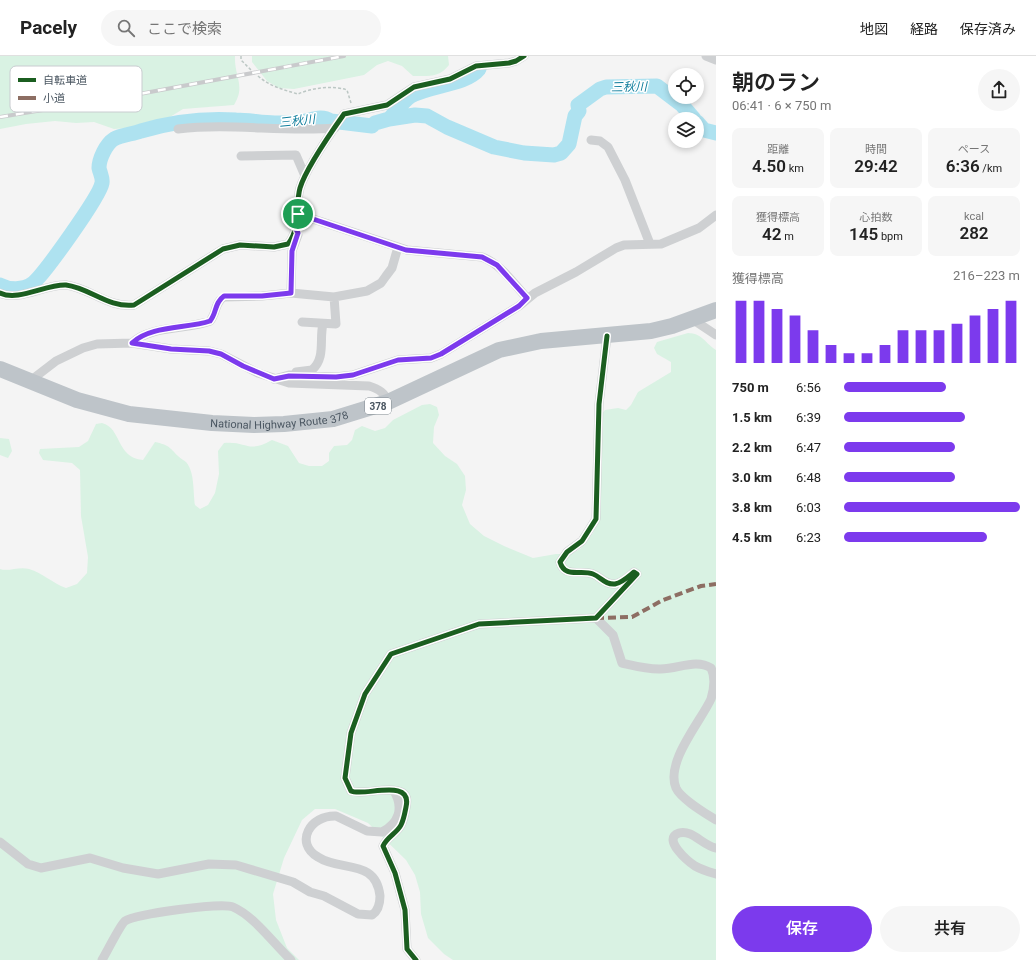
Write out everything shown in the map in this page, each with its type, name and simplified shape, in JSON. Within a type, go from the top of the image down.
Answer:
[{"type":"highway","name":"National Highway Route 378","points":[[0,369],[77,400],[129,414],[226,424],[284,424],[333,419],[388,402],[499,350],[541,341],[651,331],[692,320],[716,310]]},
{"type":"street","points":[[0,293],[5,296],[15,295],[41,289],[68,286],[116,305],[134,305],[223,249],[236,246],[274,247],[288,244],[292,239],[295,227],[298,214],[300,188],[305,176],[336,126],[348,112],[382,107],[393,102],[414,87],[450,79],[476,66],[510,63],[524,56]]},
{"type":"street","points":[[706,56],[716,60]]},
{"type":"street","points":[[178,129],[194,127],[237,127],[303,131],[336,126]]},
{"type":"street","points":[[591,140],[600,141],[608,147],[625,180],[650,244]]},
{"type":"street","points":[[241,156],[296,155],[305,176]]},
{"type":"street","points":[[298,214],[398,247],[423,252],[482,257],[503,271],[527,298]]},
{"type":"street","points":[[274,379],[289,376],[336,377],[353,375],[398,360],[431,358],[441,354],[519,306],[527,298],[616,248],[624,245],[661,244],[699,228],[716,216]]},
{"type":"street","points":[[291,293],[292,251],[298,233],[295,227]]},
{"type":"street","points":[[132,343],[138,338],[172,328],[210,321],[213,318],[216,304],[224,296],[262,296],[291,293],[334,297],[367,291],[381,283],[392,268],[398,247]]},
{"type":"street","points":[[302,322],[336,324],[334,297]]},
{"type":"street","points":[[692,320],[716,335]]},
{"type":"street","points":[[289,376],[294,373],[312,370],[315,367],[323,345],[321,335],[323,324]]},
{"type":"street","points":[[416,960],[407,948],[406,910],[395,873],[383,846],[402,824],[408,801],[403,792],[394,790],[383,789],[357,793],[351,791],[345,778],[351,733],[365,694],[391,654],[479,624],[596,618],[637,574],[634,572],[618,584],[610,584],[593,574],[571,573],[562,566],[560,562],[567,552],[582,541],[596,519],[599,404],[607,336]]},
{"type":"street","points":[[30,381],[56,361],[83,348],[97,344],[132,343],[171,349],[209,351],[221,354],[243,366],[274,379],[299,384],[369,386],[377,389],[386,396],[388,402]]},
{"type":"street","points":[[596,618],[613,635],[622,662],[643,668],[661,670],[699,664],[711,668],[714,673],[714,690],[711,699],[679,756],[674,781],[676,789],[691,803],[716,820]]},
{"type":"street","points":[[0,842],[28,864],[41,868],[90,858],[123,868],[158,874],[209,864],[236,865],[293,882],[310,892],[324,896],[358,914],[372,915],[376,912],[380,898],[379,890],[370,875],[362,869],[333,864],[316,857],[310,850],[307,835],[311,824],[319,818],[330,816],[336,816],[368,831],[382,832],[394,824],[399,814],[398,798],[394,790]]},
{"type":"street","points":[[716,848],[688,834],[679,833],[673,840],[675,846],[683,856],[695,866],[716,874]]},
{"type":"street","points":[[102,960],[125,921],[139,916],[219,905],[233,907],[249,917],[291,960]]},
{"type":"path","points":[[241,56],[241,60],[252,71]]},
{"type":"path","points":[[258,76],[262,80],[281,89],[298,94],[305,91],[333,88],[347,90],[350,96],[348,112]]},
{"type":"green space","points":[[0,56],[235,56],[239,92],[234,105],[183,109],[170,117],[128,128],[114,129],[94,122],[76,123],[55,121],[26,124],[0,129]]},
{"type":"green space","points":[[252,56],[448,56],[449,65],[437,74],[428,76],[413,76],[402,66],[388,61],[377,65],[364,75],[294,89],[279,88],[267,81],[252,62]]},
{"type":"green space","points":[[688,333],[697,335],[716,350],[716,960],[453,960],[444,954],[428,938],[421,914],[420,892],[415,875],[406,860],[368,823],[335,809],[315,809],[302,820],[284,858],[273,894],[276,920],[287,948],[299,960],[0,960],[0,569],[29,569],[66,588],[77,584],[87,573],[88,557],[81,516],[80,470],[72,463],[43,460],[39,453],[40,449],[79,447],[88,441],[96,424],[102,423],[113,431],[123,449],[134,458],[143,460],[155,442],[166,445],[189,466],[192,477],[195,505],[200,509],[208,505],[215,493],[219,474],[218,451],[224,443],[252,447],[272,440],[288,446],[299,463],[309,466],[322,466],[329,461],[329,453],[334,446],[347,445],[352,440],[355,430],[362,426],[375,431],[385,428],[393,420],[422,405],[430,404],[437,407],[439,415],[434,427],[433,443],[445,456],[457,464],[465,476],[466,490],[462,505],[470,524],[484,536],[533,558],[556,554],[571,554],[580,549],[593,533],[598,519],[598,419],[605,410],[618,408],[626,410],[631,405],[638,392],[671,372],[671,362],[657,354],[654,348],[657,342]]},
{"type":"green space","points":[[0,438],[9,439],[12,451],[8,458],[0,455]]},
{"type":"waterway","points":[[389,119],[411,96],[428,89],[457,82],[473,74],[479,69]]},
{"type":"waterway","name":"三秋川","points":[[0,285],[16,289],[28,286],[38,278],[70,235],[99,191],[102,183],[99,164],[108,144],[114,139],[152,128],[200,120],[246,120],[284,123],[300,122],[319,118],[372,126],[375,123],[389,119],[415,115],[427,116],[447,127],[494,147],[524,153],[554,155],[561,153],[569,144],[575,116],[579,111],[578,105],[600,89],[606,87],[657,86],[682,105],[688,112]]},
{"type":"waterway","name":"三秋川","points":[[704,130],[716,133]]},
{"type":"railway","points":[[142,94],[344,56]]},
{"type":"railway","points":[[0,117],[30,112]]},
{"type":"marked path","points":[[596,618],[632,617],[663,600],[701,586],[716,584]]},
{"type":"cycle path","points":[[0,293],[7,295],[24,294],[58,285],[66,285],[83,290],[116,304],[134,305],[223,249],[240,245],[274,247],[288,244],[295,231],[300,188],[303,180],[320,150],[344,114],[387,105],[414,87],[450,79],[476,66],[509,63],[524,56]]},
{"type":"cycle path","points":[[416,960],[407,949],[405,910],[395,873],[383,846],[401,825],[404,818],[406,798],[402,793],[395,790],[351,791],[345,778],[351,733],[365,694],[391,654],[479,624],[596,618],[637,574],[634,572],[620,582],[612,584],[593,574],[569,572],[562,567],[560,562],[567,552],[582,541],[596,519],[599,404],[607,336]]},
{"type":"route","points":[[298,214],[406,250],[482,257],[497,265],[527,298],[519,306],[441,354],[431,358],[398,360],[353,375],[336,377],[289,376],[274,379],[243,366],[221,354],[209,351],[171,349],[132,343],[138,338],[172,328],[210,321],[213,318],[216,304],[224,296],[262,296],[291,293],[292,251],[298,233],[295,227],[298,214]]}]
